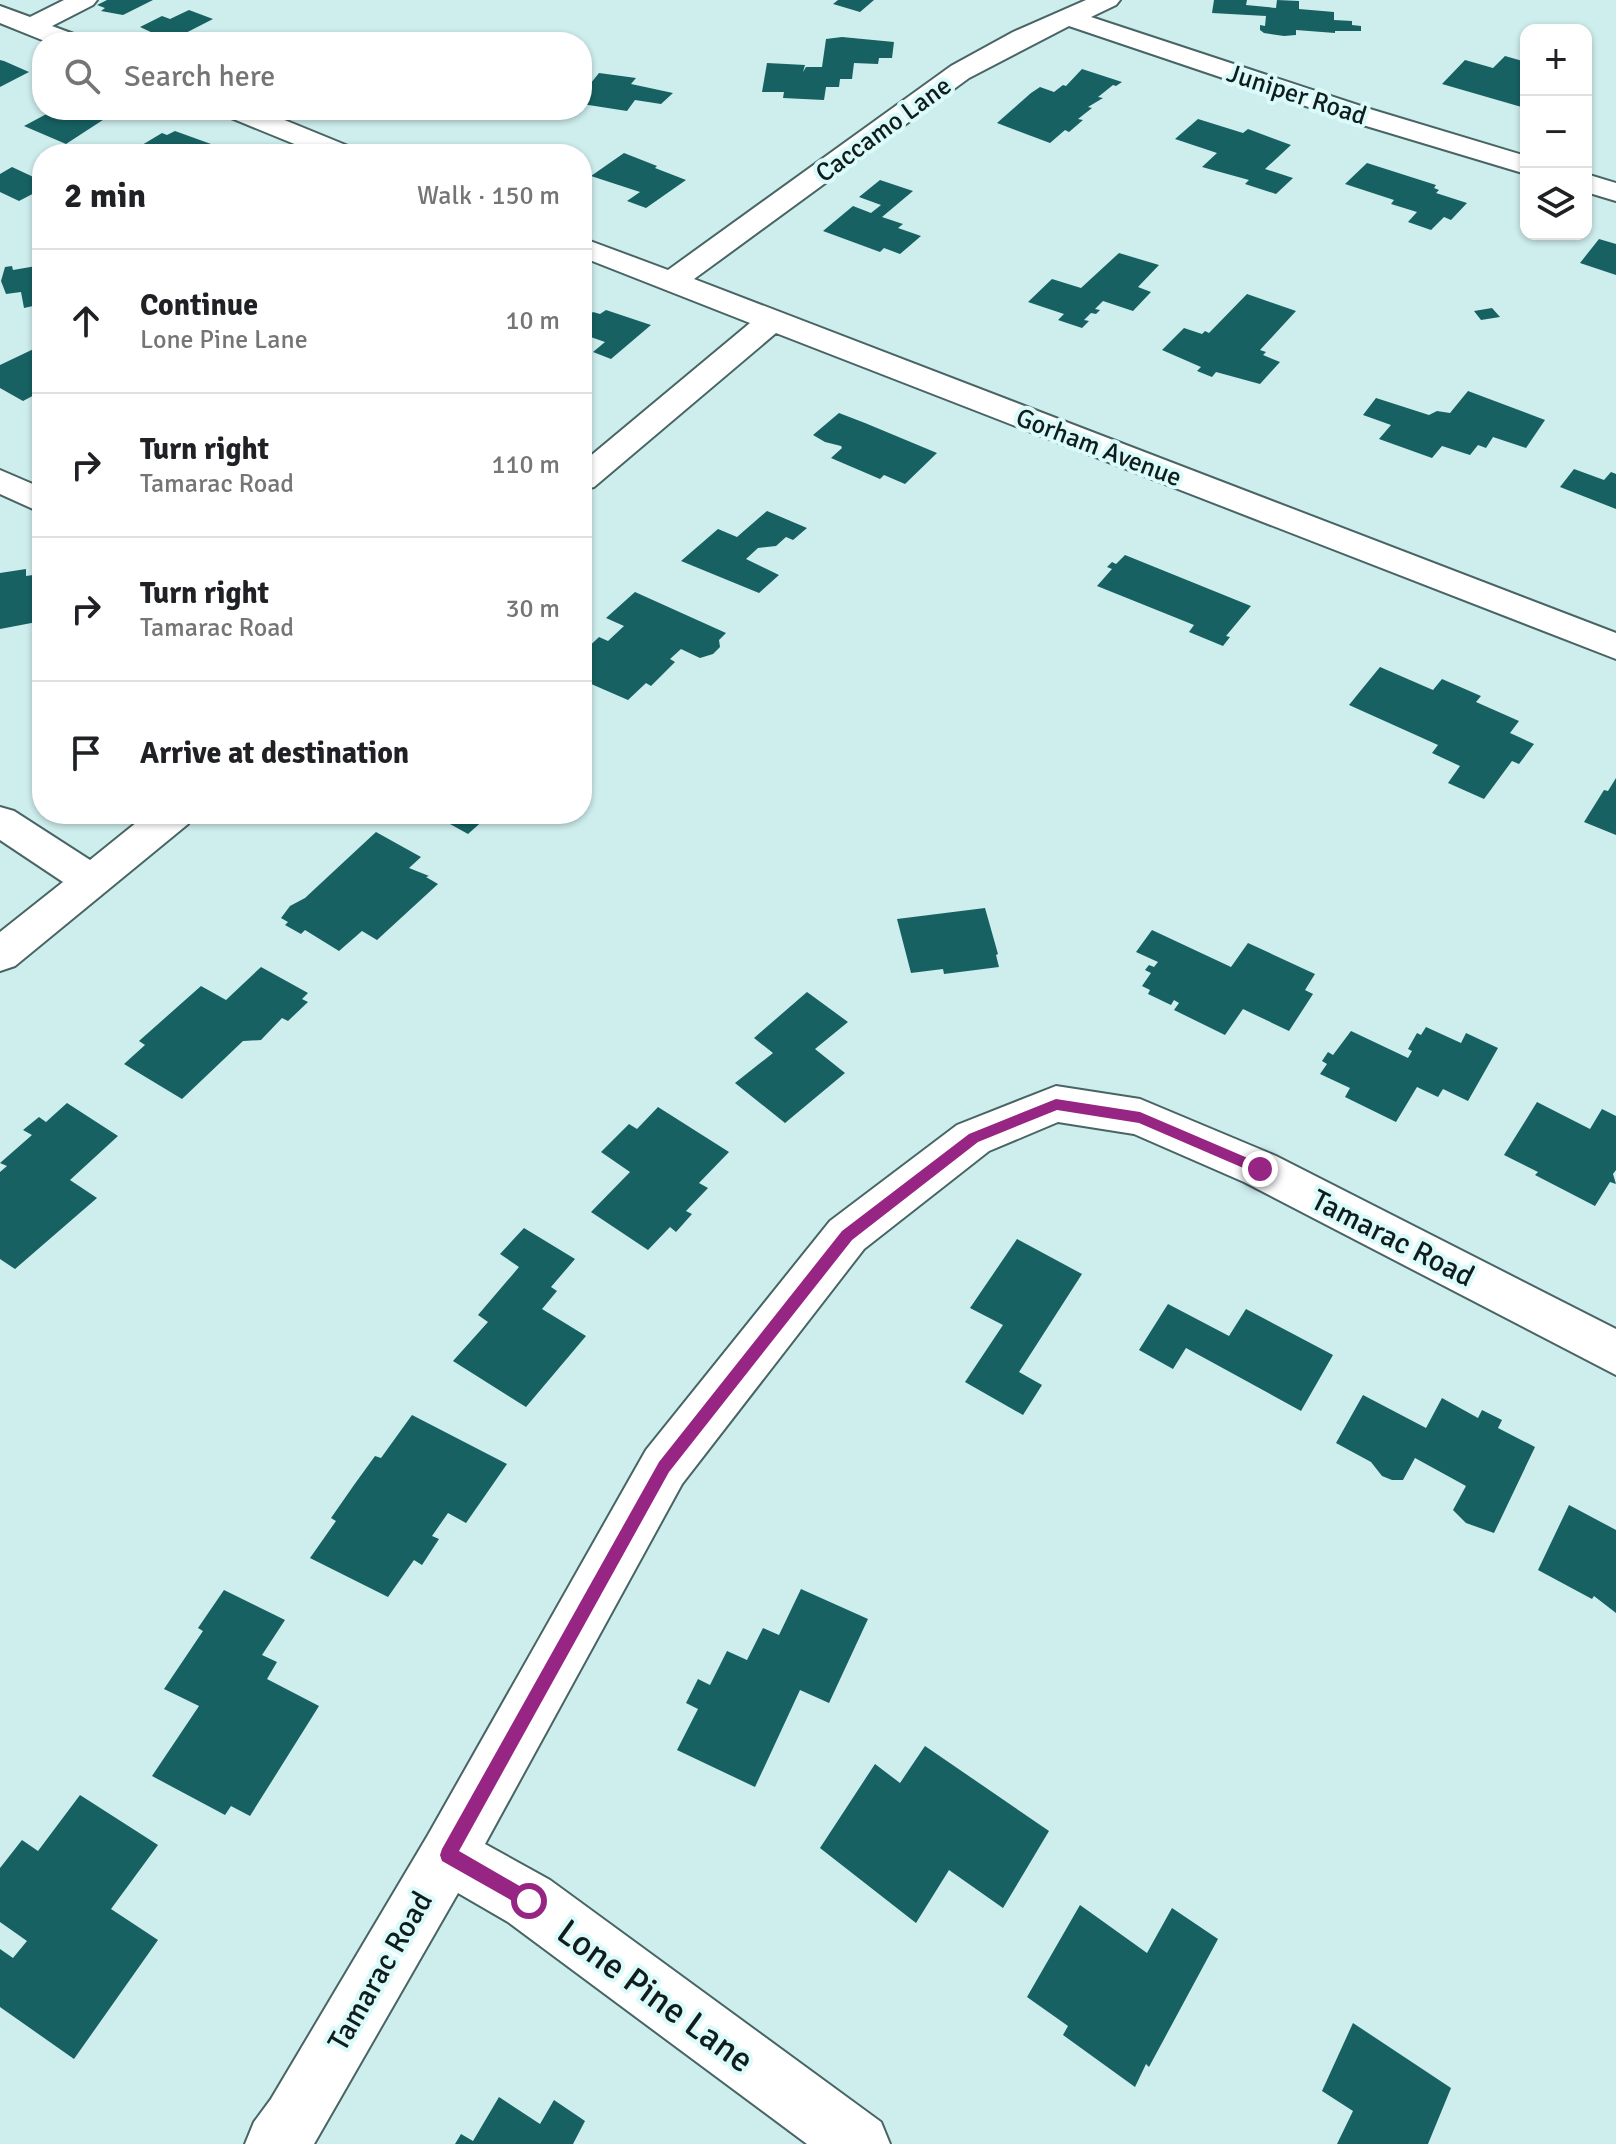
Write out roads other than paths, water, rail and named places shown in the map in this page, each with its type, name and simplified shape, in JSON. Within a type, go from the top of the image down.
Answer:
[{"type":"street","points":[[31,26],[84,0]]},
{"type":"street","name":"Caccamo Lane","points":[[672,281],[942,84],[998,51],[1107,0]]},
{"type":"street","points":[[0,14],[46,32]]},
{"type":"street","name":"Juniper Road","points":[[1070,18],[1363,116],[1520,163]]},
{"type":"street","points":[[260,120],[319,144]]},
{"type":"street","points":[[1592,185],[1616,192]]},
{"type":"street","name":"Gorham Avenue","points":[[592,251],[1616,647]]},
{"type":"street","points":[[592,472],[772,320]]},
{"type":"street","points":[[0,480],[32,497]]},
{"type":"street","points":[[0,821],[92,881]]},
{"type":"street","points":[[0,955],[162,824]]},
{"type":"street","name":"Tamarac Road","points":[[276,2144],[293,2121],[448,1855],[664,1467],[847,1235],[973,1138],[1056,1104],[1140,1117],[1260,1169],[1616,1353]]},
{"type":"street","name":"Lone Pine Lane","points":[[448,1855],[529,1901],[859,2144]]}]
